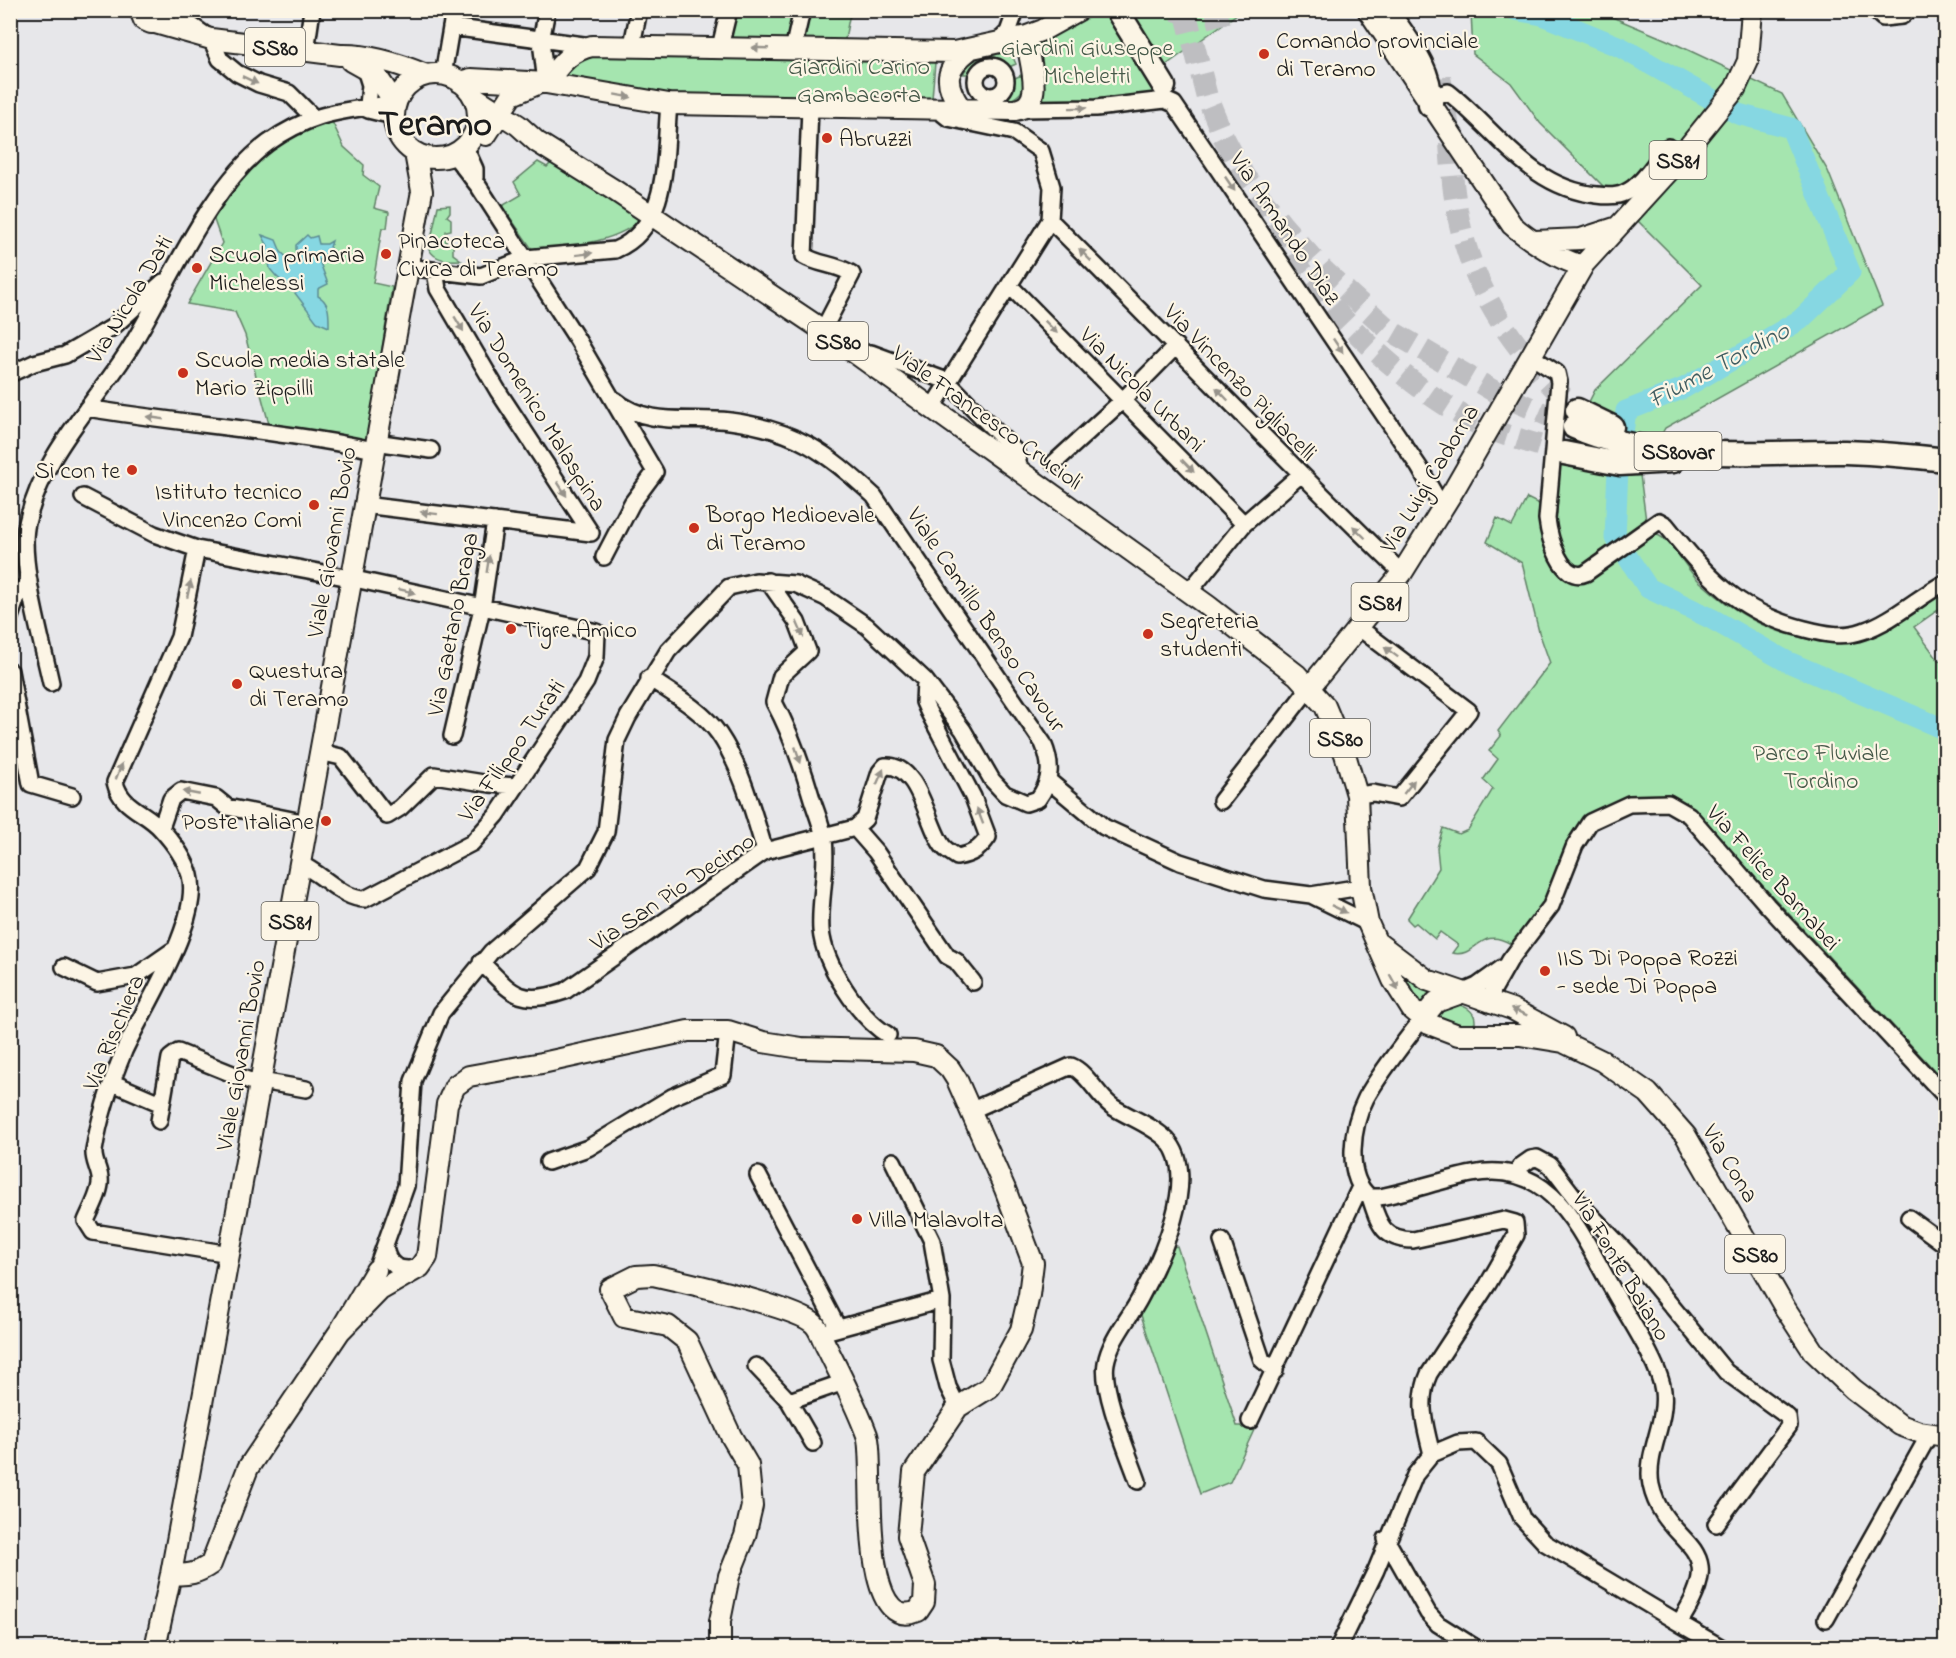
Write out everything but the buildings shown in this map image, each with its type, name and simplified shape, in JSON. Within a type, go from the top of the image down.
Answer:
[{"type":"highway","points":[[1117,10],[1164,86]]},
{"type":"highway","points":[[1386,10],[1422,67],[1431,92],[1430,105]]},
{"type":"highway","points":[[1402,10],[1446,86]]},
{"type":"highway","points":[[1580,421],[1641,437],[1746,453]]},
{"type":"highway","name":"SS80var","points":[[1746,453],[1847,452],[1946,460]]},
{"type":"highway","points":[[1569,454],[1629,464],[1746,453]]},
{"type":"main road","name":"SS80","points":[[124,10],[154,15],[187,32],[211,39],[340,56],[352,55],[451,82]]},
{"type":"main road","points":[[1021,37],[1034,73],[1032,96],[1020,109],[992,111],[960,107],[938,110],[669,104],[576,87],[542,83],[471,79],[404,88],[394,109],[399,137],[415,153],[429,158],[464,147],[501,114],[512,95],[542,83],[576,49],[592,46],[632,45],[794,50],[962,51],[1043,30],[1079,10]]},
{"type":"main road","points":[[1368,10],[1505,217],[1530,240],[1578,258]]},
{"type":"main road","name":"Via Luigi Cadorna","points":[[1310,687],[1402,573],[1455,488],[1531,356],[1578,258],[1618,227],[1668,172],[1736,89],[1748,61],[1752,10]]},
{"type":"main road","points":[[960,107],[952,95],[948,80],[962,51]]},
{"type":"main road","points":[[938,110],[942,67],[962,51]]},
{"type":"main road","name":"SS80","points":[[340,56],[364,66],[376,75],[394,109]]},
{"type":"main road","points":[[566,57],[564,70],[568,79],[576,87]]},
{"type":"main road","points":[[451,82],[478,118],[464,147]]},
{"type":"main road","name":"Viale Francesco Crucioli","points":[[451,82],[501,114],[537,142],[823,330],[1189,592],[1251,638],[1310,687]]},
{"type":"main road","name":"Viale Francesco Crucioli","points":[[464,147],[502,134],[537,142]]},
{"type":"main road","name":"SS81","points":[[422,191],[464,147]]},
{"type":"main road","name":"SS81","points":[[415,153],[422,191]]},
{"type":"main road","name":"Viale Giovanni Bovio","points":[[171,1574],[422,191]]},
{"type":"main road","name":"SS80","points":[[1310,687],[1332,721],[1357,795],[1361,887],[1371,931],[1402,994],[1422,1019]]},
{"type":"main road","name":"SS80","points":[[1371,931],[1427,980],[1461,993]]},
{"type":"main road","points":[[1422,1019],[1436,1002],[1461,993]]},
{"type":"main road","name":"Via Cona","points":[[1461,993],[1490,1004],[1512,1009],[1539,1022],[1580,1050],[1623,1074],[1648,1094],[1676,1121],[1709,1173],[1793,1322],[1813,1351],[1853,1389],[1900,1425],[1937,1435]]},
{"type":"main road","points":[[1478,1036],[1486,1022],[1490,1004]]},
{"type":"main road","name":"Via Cona","points":[[1422,1019],[1444,1031],[1478,1036],[1542,1037],[1580,1050]]},
{"type":"main road","points":[[171,1574],[186,1576],[200,1572],[212,1564],[248,1468],[340,1331],[387,1273],[420,1267],[427,1257],[447,1104],[455,1086],[469,1076],[542,1063],[688,1031],[712,1029],[728,1031],[763,1042],[801,1048],[914,1051],[936,1056],[950,1069],[970,1110],[1005,1189],[1033,1263],[1021,1330],[990,1387],[958,1407],[914,1472],[908,1536],[925,1585],[924,1602],[918,1611],[903,1613],[892,1607],[880,1585],[869,1514],[871,1460],[868,1437],[844,1382],[829,1331],[774,1306],[663,1277],[636,1276],[610,1289],[624,1317],[668,1326],[687,1341],[731,1436],[748,1465],[752,1506],[745,1536],[729,1576],[720,1621],[720,1647]]},
{"type":"main road","name":"SS81","points":[[155,1647],[171,1574]]},
{"type":"street","points":[[179,10],[188,23],[211,39],[220,59],[237,74],[259,84],[289,93],[313,117]]},
{"type":"street","points":[[306,51],[312,10]]},
{"type":"street","points":[[451,82],[451,27],[454,10]]},
{"type":"street","points":[[542,83],[541,41],[547,10]]},
{"type":"street","points":[[632,45],[639,10]]},
{"type":"street","points":[[720,47],[729,10]]},
{"type":"street","points":[[794,50],[802,10]]},
{"type":"street","points":[[996,44],[1008,32],[1016,10]]},
{"type":"street","points":[[1021,37],[1024,10]]},
{"type":"street","points":[[1874,10],[1883,18],[1902,16],[1909,10]]},
{"type":"street","points":[[451,27],[541,41],[592,46]]},
{"type":"street","points":[[362,106],[370,85],[364,66]]},
{"type":"street","points":[[1430,105],[1446,86],[1518,159],[1537,173],[1569,189],[1609,196],[1623,194],[1634,187],[1668,147]]},
{"type":"street","name":"Via Armando Diaz","points":[[1020,109],[1096,108],[1165,100],[1174,104],[1429,482],[1440,511]]},
{"type":"street","points":[[407,267],[481,276],[526,258],[615,250],[632,240],[652,217],[661,196],[669,104]]},
{"type":"street","name":"Via Nicola Dati","points":[[51,683],[29,581],[27,524],[58,447],[129,350],[207,212],[252,157],[303,121],[313,117],[362,106],[394,109]]},
{"type":"street","points":[[810,108],[804,256],[813,261],[841,267],[852,274],[823,330]]},
{"type":"street","points":[[932,408],[946,381],[1010,286],[1050,220],[1052,187],[1041,151],[1014,132],[948,118],[938,110]]},
{"type":"street","points":[[464,147],[475,181],[615,400],[655,472],[632,503],[604,557]]},
{"type":"street","name":"Via Vincenzo Pigliacelli","points":[[1050,220],[1176,346],[1300,476],[1402,573]]},
{"type":"street","name":"Via Domenico Malaspina","points":[[435,271],[438,289],[493,381],[591,533],[495,521]]},
{"type":"street","points":[[10,374],[34,363],[65,356],[113,327],[172,274]]},
{"type":"street","name":"Via Nicola Urbani","points":[[1010,286],[1244,524]]},
{"type":"street","points":[[1054,463],[1123,400],[1176,346]]},
{"type":"street","points":[[857,355],[871,353],[946,381],[1016,452],[1020,471]]},
{"type":"street","points":[[1531,356],[1557,372],[1559,382],[1547,519],[1548,534],[1567,569],[1581,576],[1659,521],[1666,525],[1706,574],[1741,604],[1776,622],[1843,636],[1864,630],[1946,582]]},
{"type":"street","name":"Viale Camillo Benso Cavour","points":[[615,400],[627,410],[640,416],[729,421],[782,433],[819,449],[843,468],[874,496],[1042,743],[1050,761],[1049,781]]},
{"type":"street","points":[[87,408],[375,446],[430,450]]},
{"type":"street","points":[[1189,592],[1244,524],[1300,476]]},
{"type":"street","points":[[1429,482],[1442,490],[1455,488]]},
{"type":"street","points":[[83,497],[154,534],[197,549],[350,578],[482,608]]},
{"type":"street","points":[[364,505],[495,521]]},
{"type":"street","name":"Via Gaetano Braga","points":[[452,736],[482,608],[495,521]]},
{"type":"street","name":"Via Rischiera","points":[[197,549],[179,637],[115,782],[117,793],[130,807],[161,828],[181,855],[190,875],[192,894],[182,934],[123,1052],[93,1154],[101,1180],[86,1221],[93,1232],[230,1254]]},
{"type":"street","points":[[768,580],[796,622],[808,651],[780,676],[774,702],[797,749],[824,836],[826,868],[822,939],[850,997],[873,1027],[888,1035]]},
{"type":"street","points":[[387,1273],[385,1245],[407,1180],[412,1094],[416,1070],[441,1013],[481,962],[588,868],[606,832],[617,740],[649,678],[668,651],[729,587],[768,580],[795,584],[826,598],[867,626],[925,680],[963,729],[992,780],[1005,794],[1026,803],[1038,799],[1049,781],[1104,827],[1180,862],[1264,889],[1311,895],[1361,887]]},
{"type":"street","points":[[10,617],[14,597],[29,581]]},
{"type":"street","name":"Via Filippo Turati","points":[[300,864],[313,869],[355,899],[377,895],[472,843],[496,815],[586,682],[596,657],[597,632],[482,608]]},
{"type":"street","points":[[1357,795],[1373,793],[1400,798],[1469,711],[1359,627]]},
{"type":"street","points":[[10,671],[31,784],[72,796]]},
{"type":"street","points":[[649,678],[696,710],[718,732],[734,762],[765,851]]},
{"type":"street","points":[[925,680],[924,702],[973,797],[988,837],[981,848],[970,855],[957,857],[943,846],[915,785],[892,766],[885,766],[880,772],[865,819],[855,828],[876,852],[947,956],[956,961],[972,982]]},
{"type":"street","points":[[1221,801],[1310,687]]},
{"type":"street","points":[[320,752],[341,757],[387,816],[400,808],[434,775],[514,786]]},
{"type":"street","points":[[161,828],[171,799],[181,791],[216,798],[227,807],[307,823]]},
{"type":"street","name":"Via Felice Barnabei","points":[[1490,1004],[1493,990],[1510,960],[1551,906],[1575,844],[1590,822],[1629,804],[1668,803],[1689,815],[1767,905],[1942,1089]]},
{"type":"street","name":"Via San Pio Decimo","points":[[481,962],[508,989],[522,998],[546,998],[565,991],[765,851],[855,828]]},
{"type":"street","points":[[1311,895],[1371,931]]},
{"type":"street","points":[[64,967],[97,983],[136,976],[173,951]]},
{"type":"street","name":"Via Felice Barnabei","points":[[1461,993],[1485,981],[1510,960]]},
{"type":"street","points":[[1422,1019],[1366,1098],[1359,1114],[1354,1160],[1356,1179],[1383,1229],[1391,1237],[1399,1240],[1420,1239],[1504,1220],[1515,1223],[1517,1229],[1516,1235],[1488,1284],[1423,1386],[1422,1400],[1432,1454]]},
{"type":"street","points":[[548,1162],[588,1148],[672,1097],[723,1075],[728,1031]]},
{"type":"street","points":[[159,1121],[170,1058],[178,1052],[261,1083],[306,1089]]},
{"type":"street","points":[[970,1110],[1071,1066],[1080,1072],[1102,1098],[1159,1134],[1173,1149],[1181,1187],[1178,1208],[1144,1289],[1108,1354],[1105,1370],[1107,1388],[1138,1481]]},
{"type":"street","points":[[113,1083],[162,1104]]},
{"type":"street","points":[[1516,1174],[1521,1166],[1530,1159],[1537,1158],[1550,1165],[1579,1203],[1632,1258],[1726,1372],[1788,1417],[1789,1426],[1716,1524]]},
{"type":"street","points":[[893,1161],[932,1241],[942,1300],[940,1360],[948,1387],[958,1407]]},
{"type":"street","name":"Via Fonte Baiano","points":[[1365,1192],[1403,1192],[1474,1173],[1491,1171],[1516,1174],[1546,1188],[1566,1210],[1661,1380],[1664,1403],[1653,1453],[1651,1484],[1660,1508],[1691,1543],[1700,1563],[1698,1591],[1678,1623]]},
{"type":"street","points":[[758,1174],[829,1331],[942,1300]]},
{"type":"street","points":[[1250,1421],[1365,1192]]},
{"type":"street","points":[[1909,1218],[1946,1245]]},
{"type":"street","points":[[1222,1241],[1262,1360],[1275,1371]]},
{"type":"street","points":[[756,1366],[789,1401],[813,1443]]},
{"type":"street","points":[[789,1401],[844,1382]]},
{"type":"street","points":[[1826,1619],[1937,1435]]},
{"type":"street","points":[[1338,1647],[1376,1570],[1386,1539],[1415,1475],[1432,1454],[1458,1443],[1476,1442],[1499,1464],[1522,1518],[1545,1544],[1722,1647]]},
{"type":"street","points":[[1386,1539],[1428,1613],[1438,1624],[1476,1647]]},
{"type":"green space","name":"Giardini Carino Gambacorta","points":[[729,10],[764,11],[800,20],[802,11],[855,11],[849,18],[843,49],[936,51],[931,110],[725,105],[568,79],[564,70],[566,57],[720,47]]},
{"type":"green space","name":"Giardini Giuseppe Micheletti","points":[[1079,11],[1115,11],[1161,101],[1028,103],[1027,49]]},
{"type":"green space","points":[[1130,11],[1241,11],[1162,68]]},
{"type":"green space","name":"Parco Fluviale Tordino","points":[[1471,11],[1598,11],[1667,40],[1782,94],[1828,171],[1882,306],[1665,428],[1640,475],[1646,521],[1653,533],[1673,547],[1699,581],[1739,612],[1767,627],[1798,637],[1849,642],[1878,633],[1945,588],[1945,605],[1914,627],[1939,661],[1945,657],[1945,1071],[1936,1072],[1697,815],[1644,797],[1621,799],[1599,809],[1576,830],[1543,904],[1511,944],[1492,938],[1460,954],[1452,953],[1458,945],[1440,932],[1435,939],[1416,923],[1413,925],[1407,919],[1439,868],[1437,848],[1443,828],[1459,834],[1468,830],[1493,789],[1483,780],[1498,759],[1489,751],[1501,736],[1498,731],[1550,663],[1539,632],[1522,563],[1487,542],[1497,518],[1512,526],[1527,498],[1557,513],[1559,461],[1595,390],[1702,285],[1540,123],[1511,83],[1473,54]]},
{"type":"green space","points":[[1005,52],[1011,53],[1016,64],[1009,67],[998,61],[987,60],[977,64],[970,74],[963,74],[970,62]]},
{"type":"green space","points":[[1021,75],[1022,90],[1016,97],[1001,102],[1011,90],[1013,79]]},
{"type":"green space","points":[[329,115],[344,147],[364,165],[363,175],[379,187],[374,208],[389,212],[387,228],[382,228],[373,283],[392,287],[366,445],[269,424],[245,335],[235,312],[187,304],[222,243],[214,220],[216,209],[246,169],[273,145]]},
{"type":"green space","points":[[553,161],[646,215],[635,225],[608,238],[578,245],[532,249],[502,206],[521,195],[514,182],[538,162],[547,167]]},
{"type":"green space","points":[[450,205],[450,212],[447,216],[451,219],[451,230],[446,231],[446,243],[453,243],[453,254],[461,260],[439,258],[429,249],[438,206]]},
{"type":"green space","points":[[1392,956],[1435,992],[1418,1006],[1405,988]]},
{"type":"green space","points":[[1454,1003],[1471,1012],[1475,1023],[1464,1027],[1437,1020],[1435,1012]]},
{"type":"green space","points":[[1177,1246],[1237,1426],[1249,1426],[1254,1430],[1230,1482],[1200,1494],[1139,1309],[1166,1248]]},
{"type":"water","points":[[262,235],[276,240],[281,252],[290,260],[296,258],[296,245],[307,235],[310,238],[317,236],[319,244],[332,241],[328,254],[319,260],[328,284],[318,289],[318,296],[327,305],[329,327],[317,322],[295,293],[270,269],[268,257],[263,250],[268,246]]},
{"type":"waterway","name":"Fiume Tordino","points":[[1515,10],[1542,15],[1620,47],[1738,114],[1791,128],[1850,272],[1800,320],[1684,388],[1626,411],[1618,468],[1615,538],[1648,588],[1712,619],[1786,661],[1946,730]]},
{"type":"tunnel","points":[[1175,10],[1202,19],[1234,10]]},
{"type":"tunnel","points":[[1185,10],[1207,97],[1223,136],[1244,176],[1283,226],[1322,269],[1389,330],[1497,393],[1574,427]]},
{"type":"tunnel","points":[[1440,78],[1447,117],[1458,217],[1478,280],[1510,336],[1552,386],[1577,410]]},
{"type":"tunnel","points":[[1269,230],[1313,286],[1337,312],[1387,361],[1415,383],[1443,404],[1484,427],[1564,453]]},
{"type":"place","name":"Comando provinciale di Teramo","points":[[1264,54]]},
{"type":"place","name":"Abruzzi","points":[[827,138]]},
{"type":"place","name":"Pinacoteca Civica di Teramo","points":[[386,254]]},
{"type":"place","name":"Scuola primaria Michelessi","points":[[197,268]]},
{"type":"place","name":"Scuola media statale Mario Zippilli","points":[[183,373]]},
{"type":"place","name":"Sì con te","points":[[132,470]]},
{"type":"place","name":"Istituto tecnico Vincenzo Comi","points":[[314,505]]},
{"type":"place","name":"Borgo Medioevale di Teramo","points":[[694,528]]},
{"type":"place","name":"Tigre Amico","points":[[511,629]]},
{"type":"place","name":"Segreteria studenti","points":[[1148,634]]},
{"type":"place","name":"Questura di Teramo","points":[[237,684]]},
{"type":"place","name":"Poste Italiane","points":[[326,821]]},
{"type":"place","name":"IIS Di Poppa Rozzi - sede Di Poppa","points":[[1545,971]]},
{"type":"place","name":"Villa Malavolta","points":[[857,1219]]},
{"type":"district","name":"Teramo","points":[[435,122]]}]
